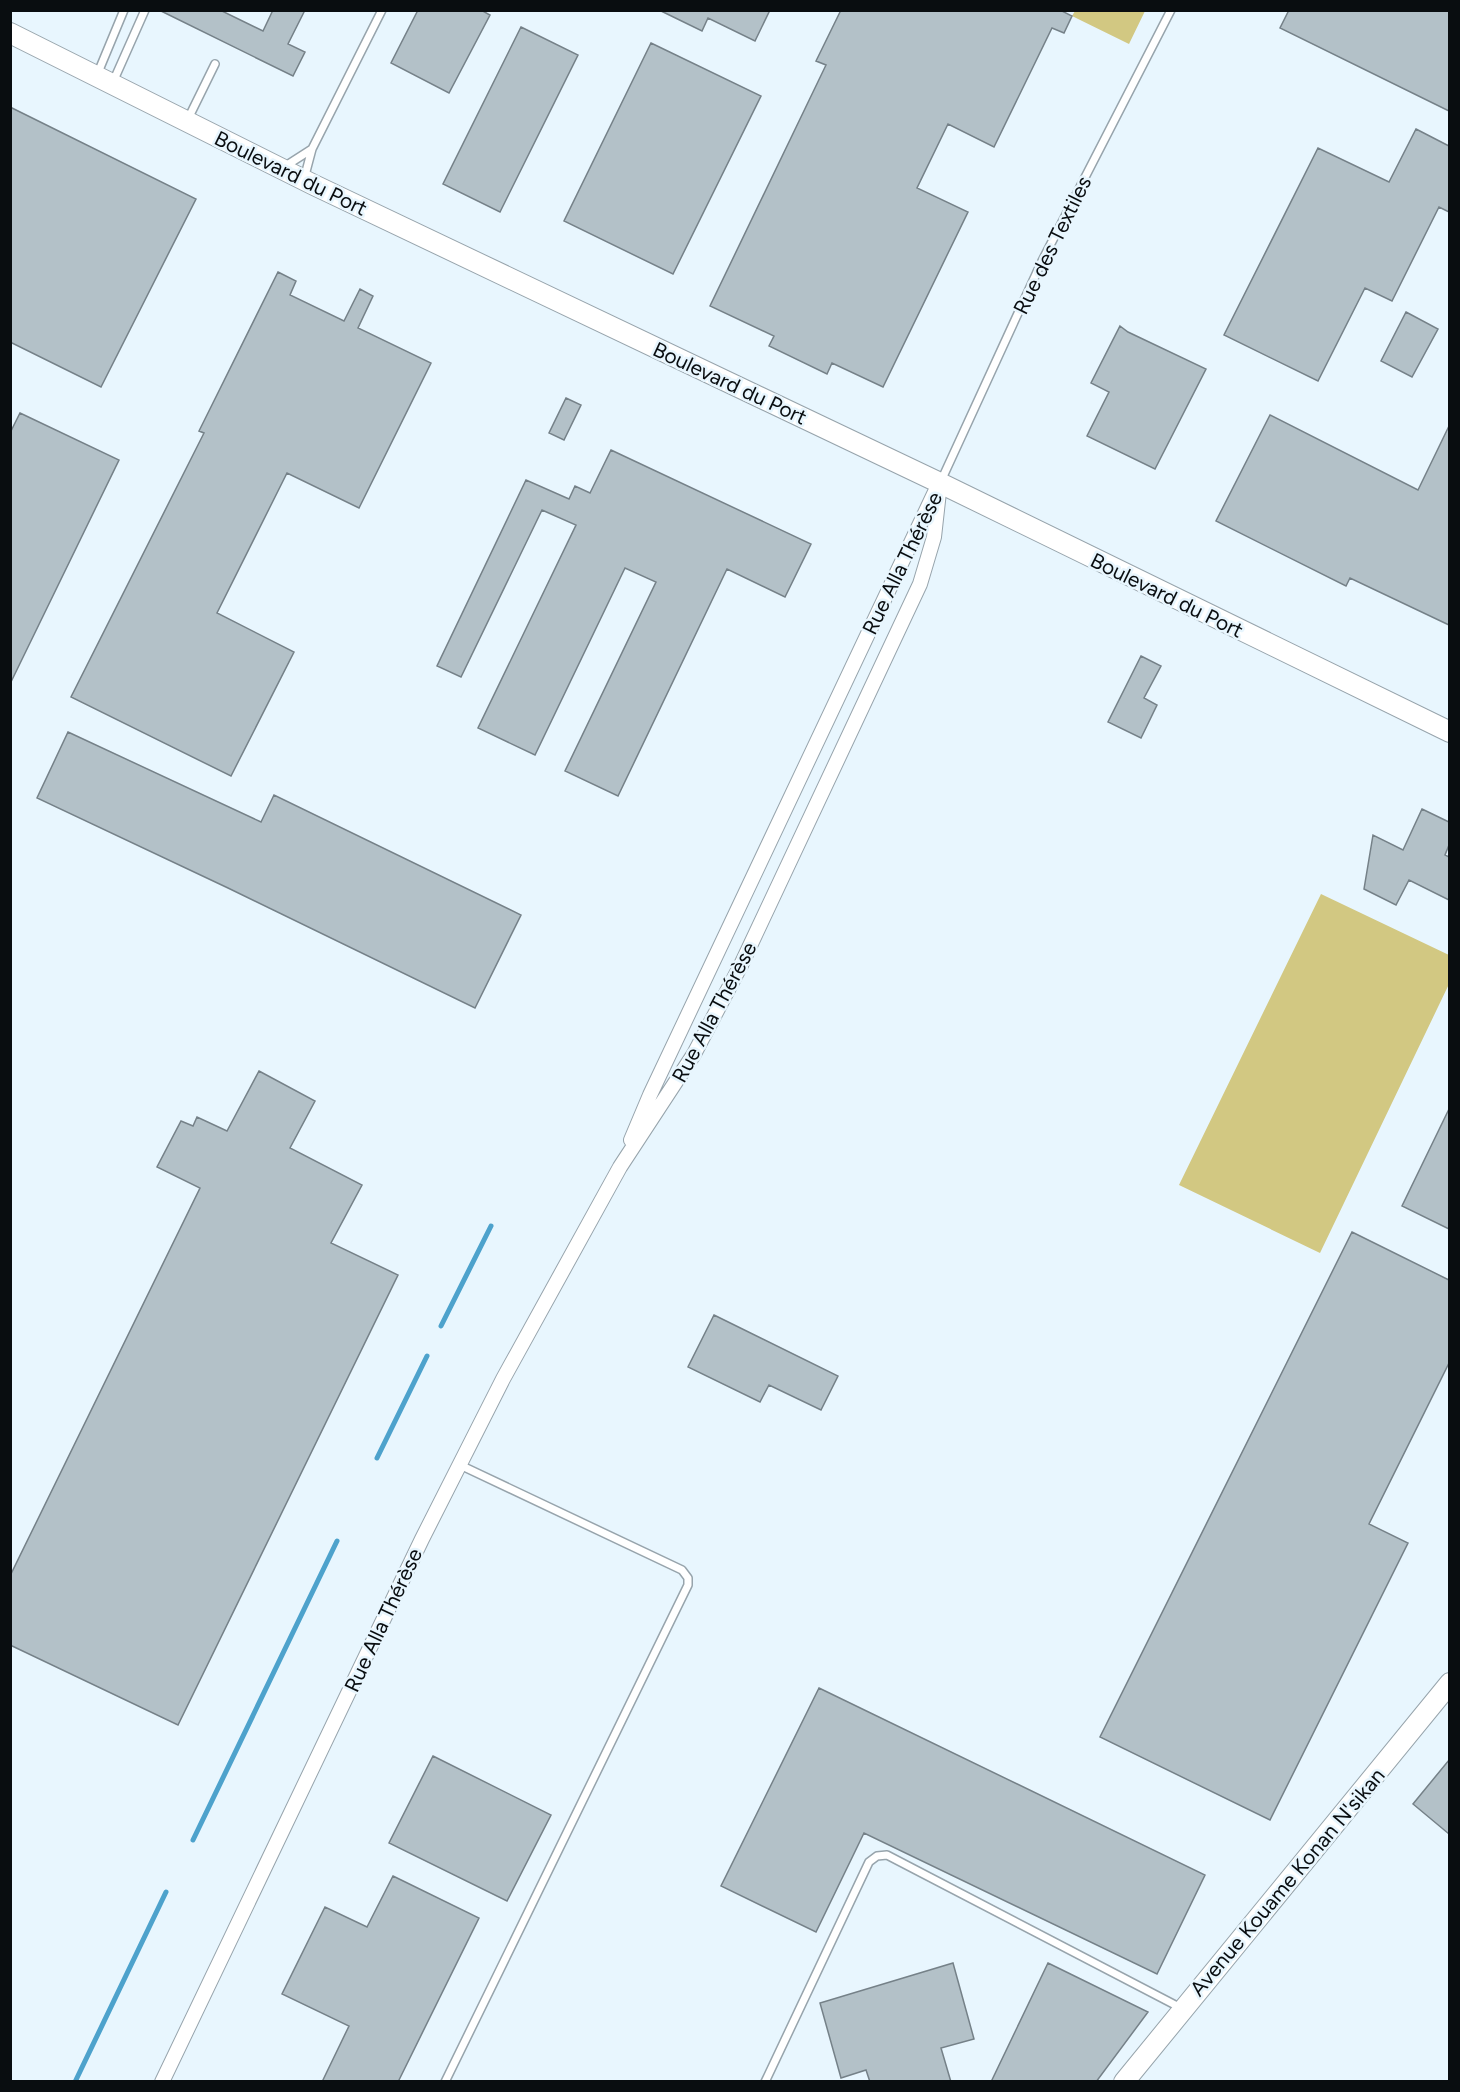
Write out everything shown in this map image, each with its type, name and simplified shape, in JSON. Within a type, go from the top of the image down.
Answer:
[{"type":"main road","name":"Boulevard du Port","points":[[10,33],[304,180],[940,483],[1449,732]]},
{"type":"main road","name":"Avenue Kouame Konan N'sikan","points":[[1124,2082],[1182,2008],[1365,1789],[1449,1683]]},
{"type":"street","name":"Rue Alla Thérèse","points":[[620,1167],[655,1084],[940,483]]},
{"type":"street","name":"Rue Alla Thérèse","points":[[162,2082],[422,1539],[503,1379],[620,1167],[694,1054],[741,965],[920,584],[934,537],[940,483]]},
{"type":"lane","points":[[104,80],[124,10]]},
{"type":"lane","points":[[104,80],[145,10]]},
{"type":"lane","points":[[304,180],[312,149],[382,10]]},
{"type":"lane","name":"Rue des Textiles","points":[[940,483],[1042,261],[1171,10]]},
{"type":"lane","points":[[186,122],[215,64]]},
{"type":"lane","points":[[283,168],[312,149]]},
{"type":"lane","points":[[445,2082],[688,1585],[688,1578],[682,1570],[460,1465]]},
{"type":"lane","points":[[765,2082],[869,1862],[877,1856],[887,1855],[1182,2008]]},
{"type":"shaded area","points":[[1075,11],[1145,11],[1129,44],[1072,16]]},
{"type":"shaded area","points":[[1321,894],[1449,955],[1450,982],[1320,1253],[1179,1185]]},
{"type":"building","points":[[159,10],[220,10],[263,31],[273,10],[305,10],[288,44],[305,52],[293,76]]},
{"type":"building","points":[[418,10],[481,10],[490,15],[449,93],[391,63]]},
{"type":"building","points":[[659,10],[770,10],[755,41],[708,18],[702,31]]},
{"type":"building","points":[[841,10],[1060,10],[1072,16],[1064,33],[1052,28],[994,147],[948,124],[917,188],[968,212],[883,387],[832,363],[827,374],[769,346],[774,336],[710,306],[826,65],[816,61]]},
{"type":"building","points":[[1289,10],[1449,10],[1449,111],[1280,28]]},
{"type":"building","points":[[521,27],[578,55],[500,212],[443,184]]},
{"type":"building","points":[[651,43],[761,96],[673,274],[564,221]]},
{"type":"building","points":[[10,107],[196,199],[101,387],[10,342]]},
{"type":"building","points":[[1416,129],[1449,146],[1449,212],[1439,207],[1392,301],[1365,288],[1318,381],[1224,335],[1318,148],[1389,182]]},
{"type":"building","points":[[278,272],[296,281],[290,295],[344,321],[360,289],[373,296],[358,328],[431,363],[359,508],[287,473],[217,613],[294,652],[231,776],[71,697],[204,433],[199,431]]},
{"type":"building","points":[[1406,312],[1438,329],[1412,377],[1381,361]]},
{"type":"building","points":[[1120,326],[1206,369],[1155,469],[1087,436],[1109,392],[1091,383]]},
{"type":"building","points":[[566,398],[581,405],[564,440],[549,433]]},
{"type":"building","points":[[20,413],[119,460],[10,684],[10,433]]},
{"type":"building","points":[[1270,415],[1418,490],[1449,426],[1449,625],[1350,578],[1346,586],[1216,521]]},
{"type":"building","points":[[611,450],[811,544],[785,597],[727,569],[618,796],[565,771],[656,582],[625,568],[535,755],[478,728],[576,525],[542,510],[461,677],[437,666],[526,480],[569,499],[575,486],[590,493]]},
{"type":"building","points":[[1141,656],[1161,666],[1144,698],[1157,705],[1141,738],[1108,722]]},
{"type":"building","points":[[68,732],[261,822],[274,795],[521,915],[475,1008],[37,798]]},
{"type":"building","points":[[1422,809],[1449,822],[1449,845],[1445,855],[1449,857],[1449,900],[1409,880],[1396,905],[1364,889],[1373,835],[1403,850]]},
{"type":"building","points":[[259,1071],[315,1101],[290,1148],[362,1185],[331,1243],[398,1275],[178,1725],[10,1645],[10,1576],[200,1188],[157,1167],[181,1121],[193,1126],[197,1117],[227,1131]]},
{"type":"building","points":[[1449,1109],[1449,1229],[1402,1206]]},
{"type":"building","points":[[1352,1232],[1449,1280],[1449,1363],[1369,1524],[1408,1543],[1270,1820],[1100,1737]]},
{"type":"building","points":[[714,1315],[838,1376],[821,1410],[769,1385],[760,1402],[688,1367]]},
{"type":"building","points":[[819,1688],[1205,1875],[1157,1974],[864,1833],[816,1932],[721,1886]]},
{"type":"building","points":[[433,1756],[551,1815],[507,1901],[389,1843]]},
{"type":"building","points":[[1449,1760],[1449,1834],[1413,1804]]},
{"type":"building","points":[[393,1876],[479,1918],[398,2082],[322,2082],[349,2026],[282,1994],[325,1907],[367,1927]]},
{"type":"building","points":[[953,1963],[974,2039],[941,2048],[951,2082],[870,2082],[866,2070],[841,2078],[820,2003]]},
{"type":"building","points":[[1048,1963],[1148,2012],[1096,2082],[991,2082]]},
{"type":"waterway","points":[[441,1326],[491,1226]]},
{"type":"waterway","points":[[377,1458],[427,1356]]},
{"type":"waterway","points":[[193,1840],[337,1541]]},
{"type":"waterway","points":[[75,2082],[166,1892]]}]
